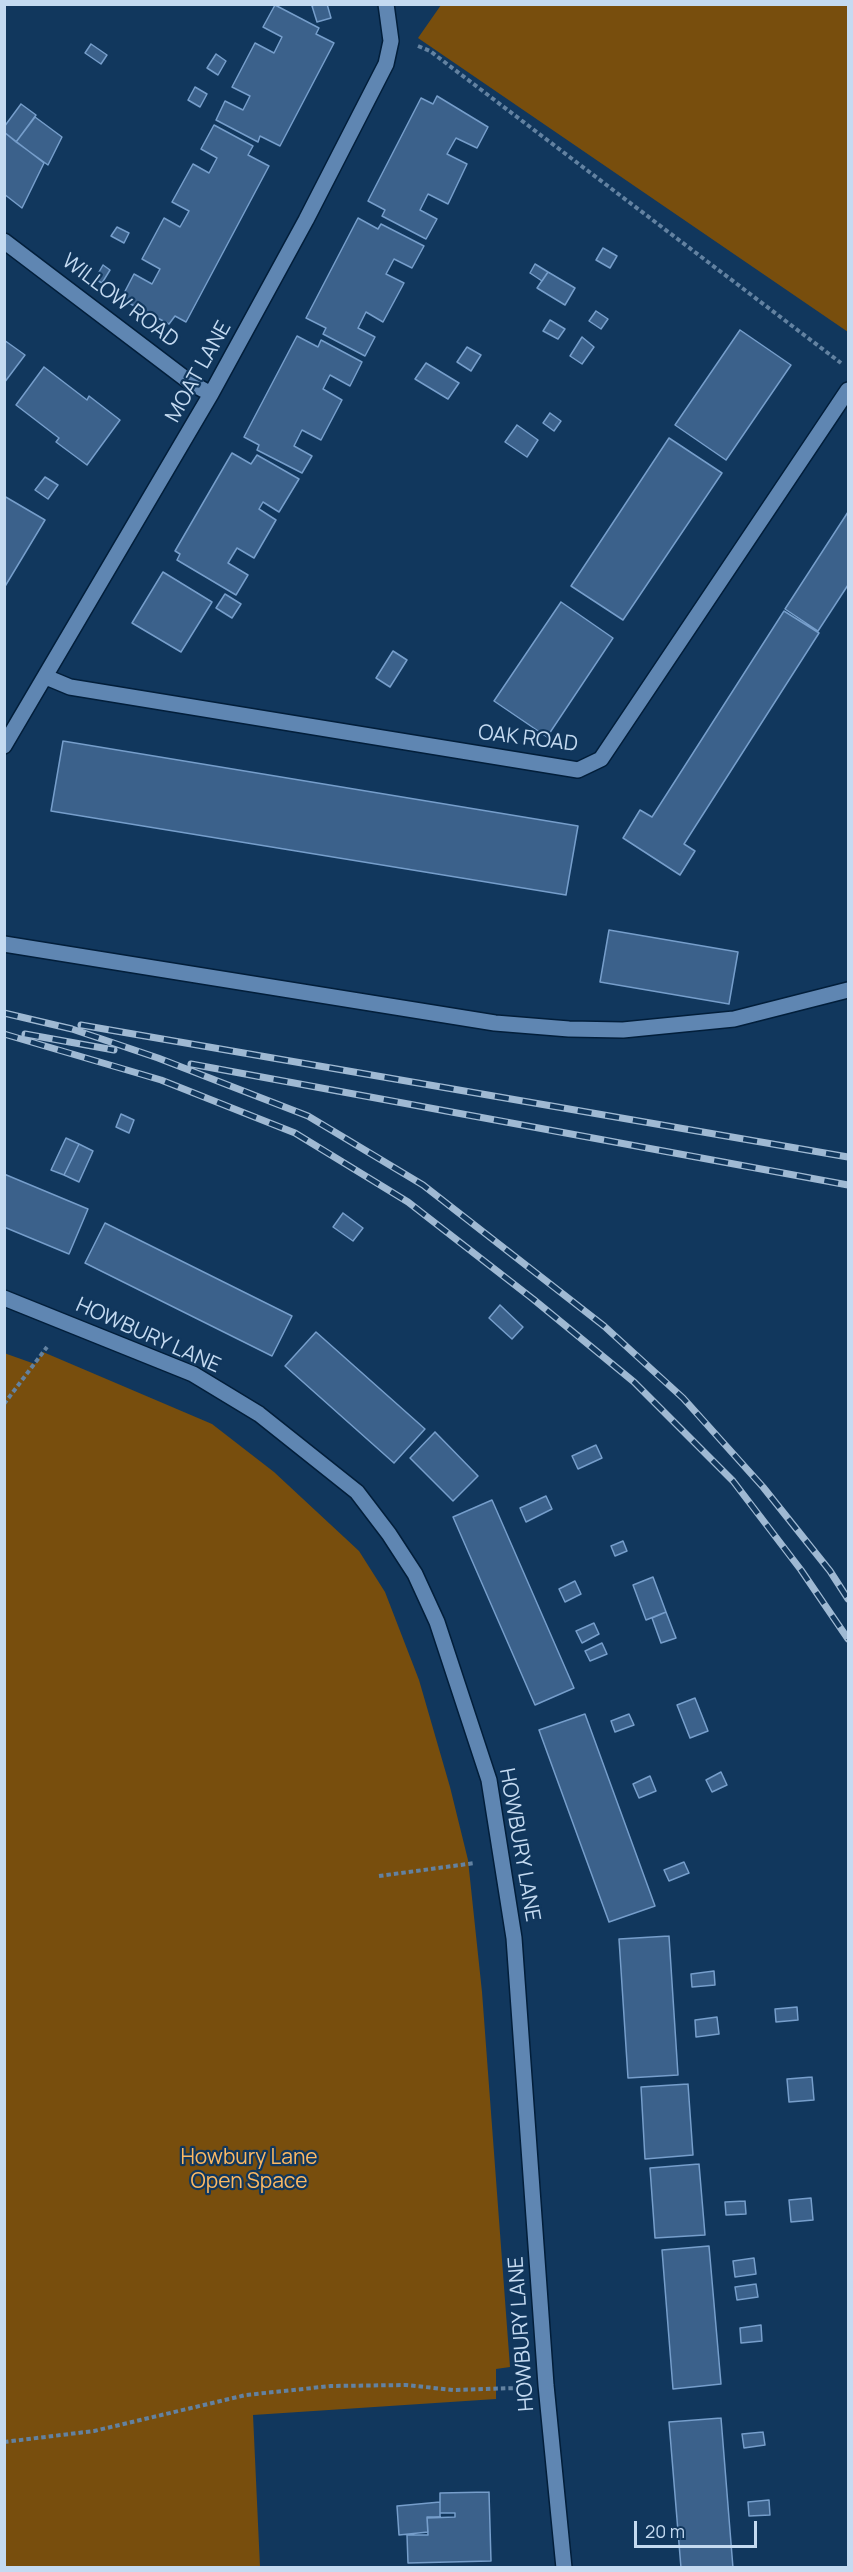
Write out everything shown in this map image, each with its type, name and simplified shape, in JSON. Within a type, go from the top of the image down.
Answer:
[{"type":"street","name":"MOAT LANE","points":[[4,746],[211,394],[306,220],[386,64],[391,41],[386,4]]},
{"type":"street","name":"WILLOW ROAD","points":[[4,241],[191,383],[211,394]]},
{"type":"street","name":"OAK ROAD","points":[[46,677],[70,687],[578,770],[601,759],[849,390]]},
{"type":"street","points":[[4,944],[495,1023],[569,1029],[623,1030],[734,1019],[849,990]]},
{"type":"street","name":"HOWBURY LANE","points":[[4,1298],[193,1374],[259,1414],[357,1492],[389,1534],[415,1574],[432,1612],[489,1780],[514,1938],[546,2385],[564,2568]]},
{"type":"path","points":[[423,47],[849,369]]},
{"type":"path","points":[[4,1404],[66,1323]]},
{"type":"path","points":[[379,1876],[477,1862]]},
{"type":"path","points":[[4,2442],[94,2431],[246,2396],[331,2386],[406,2385],[503,2390],[546,2385]]},
{"type":"green space","points":[[441,5],[848,5],[848,332],[418,38]]},
{"type":"green space","name":"Howbury Lane Open Space","points":[[43,1352],[212,1424],[274,1472],[359,1551],[385,1592],[419,1680],[450,1787],[468,1860],[482,1992],[510,2367],[496,2369],[496,2399],[253,2415],[260,2567],[5,2567],[4,1353],[35,1364]]},
{"type":"building","points":[[327,4],[331,18],[317,22],[312,6]]},
{"type":"building","points":[[275,5],[319,28],[316,34],[334,43],[280,146],[260,136],[258,142],[216,120],[225,101],[243,110],[250,96],[232,87],[255,43],[274,53],[282,37],[263,27]]},
{"type":"building","points":[[91,44],[107,55],[101,64],[85,53]]},
{"type":"building","points":[[216,54],[226,61],[218,75],[207,68]]},
{"type":"building","points":[[195,87],[207,94],[200,107],[188,100]]},
{"type":"building","points":[[437,96],[488,127],[477,148],[456,138],[447,154],[467,164],[448,204],[428,194],[420,210],[437,219],[426,239],[382,216],[385,210],[368,201],[421,98],[433,104]]},
{"type":"building","points":[[21,104],[36,115],[16,142],[4,132],[4,127]]},
{"type":"building","points":[[35,117],[62,137],[48,165],[16,142]]},
{"type":"building","points":[[214,125],[253,146],[248,155],[269,166],[186,322],[175,316],[169,324],[121,299],[134,274],[152,284],[160,269],[142,259],[164,218],[180,227],[189,211],[172,202],[193,164],[209,173],[217,158],[201,149]]},
{"type":"building","points":[[4,132],[44,163],[22,208],[4,194]]},
{"type":"building","points":[[358,218],[378,229],[381,224],[424,246],[412,268],[394,259],[386,274],[404,283],[383,322],[366,312],[358,328],[375,337],[365,356],[323,334],[326,328],[306,318]]},
{"type":"building","points":[[117,227],[129,233],[124,243],[111,236]]},
{"type":"building","points":[[603,248],[617,256],[610,268],[596,260]]},
{"type":"building","points":[[535,264],[548,272],[542,281],[530,273]]},
{"type":"building","points":[[103,265],[110,270],[102,283],[95,279]]},
{"type":"building","points":[[548,272],[575,288],[565,305],[537,288]]},
{"type":"building","points":[[596,311],[608,319],[601,329],[589,321]]},
{"type":"building","points":[[550,320],[565,329],[558,339],[543,331]]},
{"type":"building","points":[[740,330],[791,365],[726,460],[675,425]]},
{"type":"building","points":[[297,336],[318,347],[321,340],[362,362],[350,386],[330,375],[323,389],[342,400],[321,440],[302,430],[294,446],[312,456],[302,473],[257,450],[259,445],[244,437]]},
{"type":"building","points":[[582,337],[594,347],[582,364],[570,356]]},
{"type":"building","points":[[4,340],[25,355],[4,383]]},
{"type":"building","points":[[467,347],[481,355],[471,371],[457,362]]},
{"type":"building","points":[[426,363],[459,383],[448,399],[415,379]]},
{"type":"building","points":[[44,367],[87,400],[89,396],[120,420],[87,465],[56,442],[59,438],[16,405]]},
{"type":"building","points":[[550,413],[561,421],[554,431],[543,423]]},
{"type":"building","points":[[517,425],[538,440],[527,457],[505,442]]},
{"type":"building","points":[[669,438],[722,473],[623,620],[571,586]]},
{"type":"building","points":[[232,453],[251,464],[257,455],[299,479],[279,512],[263,502],[259,509],[276,520],[254,558],[237,548],[228,563],[248,575],[236,595],[177,560],[180,554],[175,551]]},
{"type":"building","points":[[45,477],[58,485],[48,499],[35,490]]},
{"type":"building","points":[[4,496],[45,520],[4,588]]},
{"type":"building","points":[[848,512],[848,585],[818,631],[785,609]]},
{"type":"building","points":[[163,572],[212,602],[181,652],[132,623]]},
{"type":"building","points":[[225,594],[241,604],[232,618],[216,608]]},
{"type":"building","points":[[561,602],[613,638],[547,737],[494,701]]},
{"type":"building","points":[[784,611],[819,633],[684,844],[695,851],[680,875],[623,838],[640,810],[652,817]]},
{"type":"building","points":[[393,651],[407,660],[390,687],[376,678]]},
{"type":"building","points":[[63,741],[578,826],[566,895],[51,811]]},
{"type":"building","points":[[609,930],[738,952],[729,1004],[600,982]]},
{"type":"building","points":[[121,1114],[134,1120],[129,1133],[116,1127]]},
{"type":"building","points":[[66,1138],[79,1144],[64,1175],[51,1170]]},
{"type":"building","points":[[79,1144],[93,1151],[79,1182],[64,1175]]},
{"type":"building","points":[[4,1174],[88,1209],[69,1254],[4,1227]]},
{"type":"building","points":[[343,1213],[363,1228],[353,1241],[333,1227]]},
{"type":"building","points":[[105,1223],[292,1316],[272,1356],[85,1263]]},
{"type":"building","points":[[500,1305],[523,1327],[512,1339],[489,1318]]},
{"type":"building","points":[[316,1332],[425,1429],[394,1463],[285,1366]]},
{"type":"building","points":[[435,1432],[478,1476],[453,1501],[410,1458]]},
{"type":"building","points":[[596,1445],[602,1458],[578,1469],[572,1456]]},
{"type":"building","points":[[546,1496],[552,1509],[526,1522],[520,1508]]},
{"type":"building","points":[[492,1500],[574,1688],[535,1705],[453,1517]]},
{"type":"building","points":[[623,1541],[627,1551],[615,1556],[611,1546]]},
{"type":"building","points":[[653,1577],[666,1612],[646,1620],[633,1585]]},
{"type":"building","points":[[575,1581],[581,1594],[565,1602],[559,1589]]},
{"type":"building","points":[[666,1612],[676,1638],[661,1643],[652,1618]]},
{"type":"building","points":[[594,1623],[599,1634],[582,1643],[576,1631]]},
{"type":"building","points":[[602,1643],[607,1654],[590,1661],[585,1651]]},
{"type":"building","points":[[695,1698],[708,1731],[690,1738],[677,1705]]},
{"type":"building","points":[[585,1714],[655,1906],[609,1922],[539,1730]]},
{"type":"building","points":[[629,1714],[634,1725],[615,1732],[611,1721]]},
{"type":"building","points":[[721,1772],[727,1785],[712,1792],[706,1780]]},
{"type":"building","points":[[650,1776],[656,1791],[639,1798],[633,1784]]},
{"type":"building","points":[[684,1862],[689,1873],[669,1881],[664,1870]]},
{"type":"building","points":[[669,1936],[678,2075],[628,2078],[619,1939]]},
{"type":"building","points":[[714,1971],[715,1985],[692,1987],[691,1974]]},
{"type":"building","points":[[797,2007],[798,2020],[776,2022],[775,2009]]},
{"type":"building","points":[[717,2017],[719,2034],[696,2037],[695,2020]]},
{"type":"building","points":[[812,2077],[814,2100],[789,2102],[787,2079]]},
{"type":"building","points":[[688,2084],[693,2155],[645,2159],[641,2087]]},
{"type":"building","points":[[699,2164],[705,2235],[655,2238],[650,2168]]},
{"type":"building","points":[[811,2198],[813,2220],[791,2222],[789,2200]]},
{"type":"building","points":[[745,2201],[746,2214],[726,2215],[725,2202]]},
{"type":"building","points":[[709,2246],[721,2384],[673,2389],[662,2250]]},
{"type":"building","points":[[754,2258],[756,2274],[735,2277],[733,2261]]},
{"type":"building","points":[[756,2284],[758,2297],[737,2300],[735,2287]]},
{"type":"building","points":[[761,2325],[762,2341],[741,2343],[740,2328]]},
{"type":"building","points":[[721,2418],[733,2568],[681,2568],[669,2422]]},
{"type":"building","points":[[763,2432],[765,2445],[744,2448],[742,2434]]},
{"type":"building","points":[[489,2492],[491,2561],[408,2563],[407,2535],[428,2535],[427,2518],[455,2517],[455,2513],[440,2513],[440,2493]]},
{"type":"building","points":[[769,2500],[770,2515],[749,2516],[748,2502]]},
{"type":"building","points":[[440,2502],[440,2517],[427,2517],[428,2532],[399,2535],[397,2506]]},
{"type":"railway","points":[[4,1013],[72,1029],[158,1058],[308,1116],[423,1185],[604,1326],[683,1398],[763,1487],[830,1571],[848,1599]]},
{"type":"railway","points":[[81,1025],[848,1157]]},
{"type":"railway","points":[[4,1034],[161,1080],[295,1133],[408,1202],[533,1299],[634,1382],[733,1481],[801,1570],[848,1639]]},
{"type":"railway","points":[[25,1034],[114,1050]]},
{"type":"railway","points":[[191,1064],[848,1185]]}]
